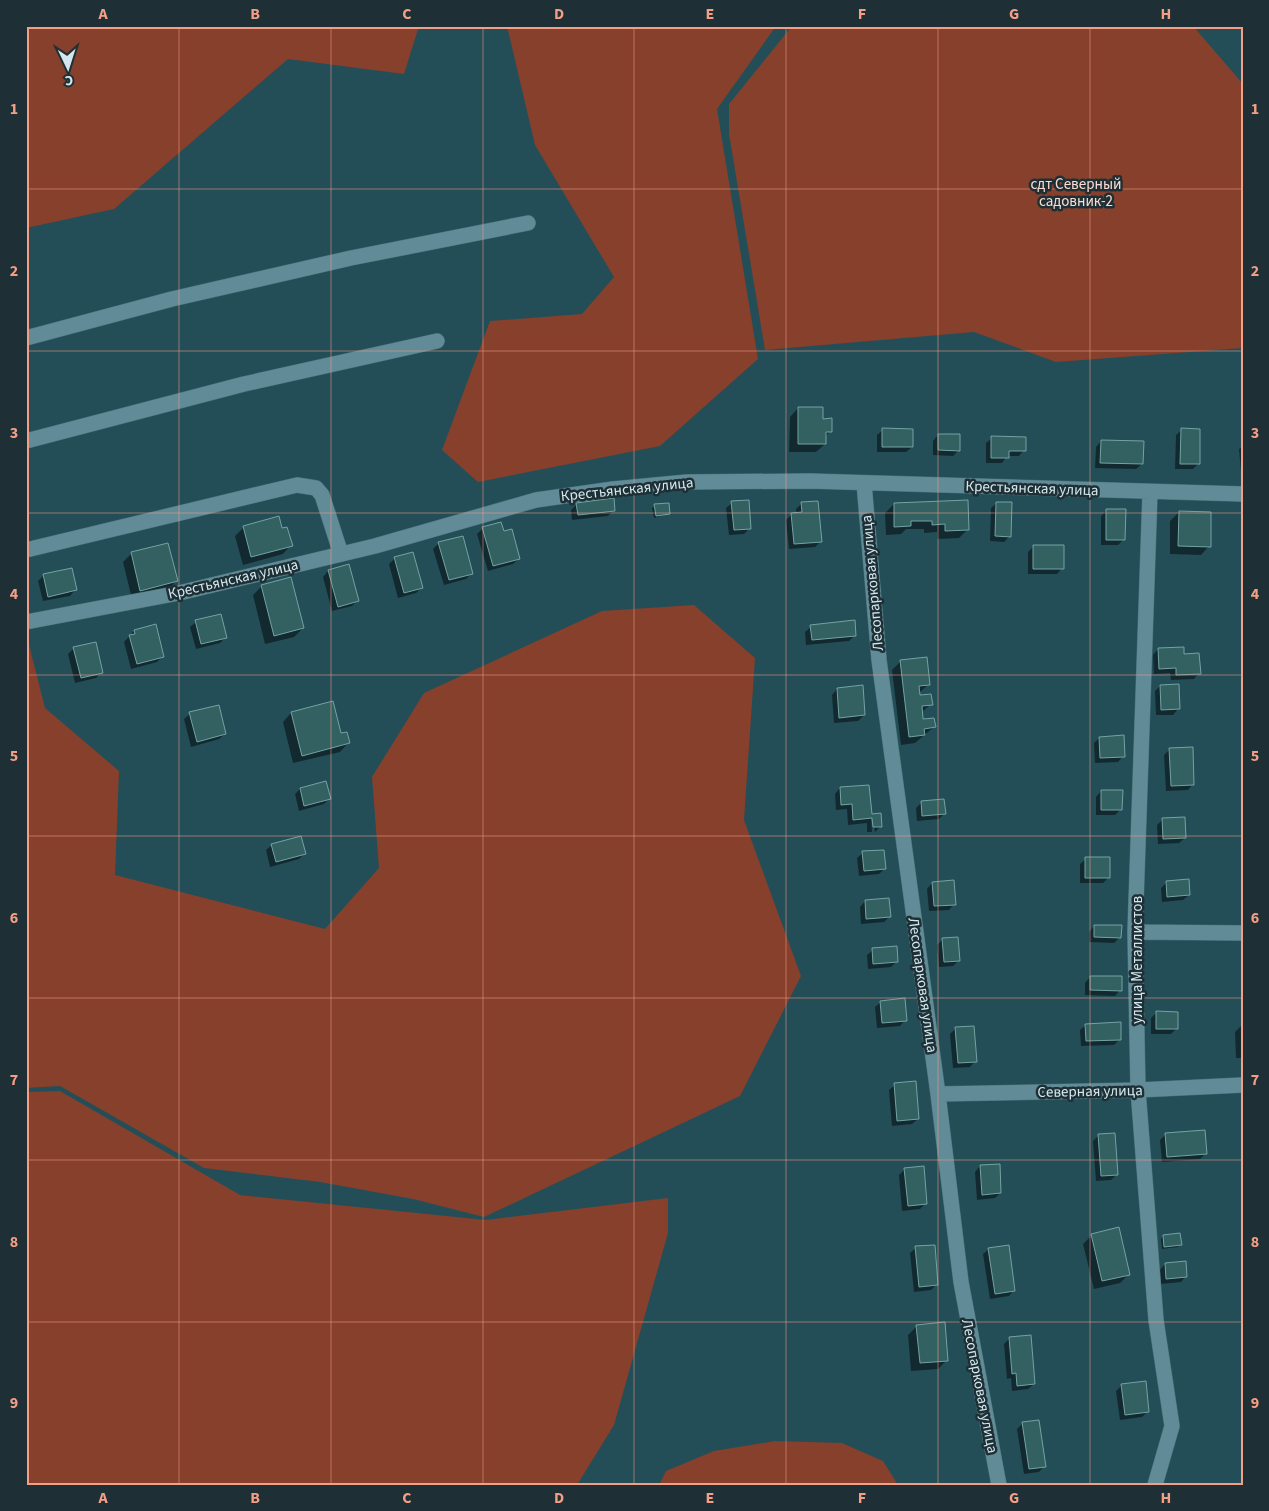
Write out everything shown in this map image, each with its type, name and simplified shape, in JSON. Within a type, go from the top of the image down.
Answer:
[{"type":"street","points":[[26,338],[172,299],[351,258],[528,223]]},
{"type":"street","points":[[26,441],[244,384],[437,341]]},
{"type":"street","name":"Крестьянская улица","points":[[26,622],[178,593],[340,554],[536,500],[613,489],[687,482],[810,481],[1243,494]]},
{"type":"street","name":"Лесопарковая улица","points":[[864,483],[879,660],[938,1094],[960,1282],[999,1485]]},
{"type":"street","points":[[26,550],[297,485],[316,488],[322,495],[340,554]]},
{"type":"street","name":"улица Металлистов","points":[[1150,492],[1135,932],[1138,1090],[1156,1320],[1172,1426],[1155,1485]]},
{"type":"street","points":[[1135,932],[1243,933]]},
{"type":"street","name":"Северная улица","points":[[938,1094],[1138,1090],[1243,1085]]},
{"type":"green space","points":[[26,26],[419,26],[404,74],[288,59],[114,209],[26,228]]},
{"type":"green space","points":[[507,26],[776,26],[717,109],[758,359],[660,446],[478,482],[442,450],[490,321],[582,314],[614,277],[535,145]]},
{"type":"green space","name":"сдт Северный садовник-2","points":[[792,26],[1193,26],[1243,84],[1243,348],[1056,362],[974,332],[765,350],[729,134],[729,104]]},
{"type":"green space","points":[[694,605],[755,658],[744,820],[801,976],[740,1096],[484,1217],[413,1199],[320,1182],[204,1168],[60,1086],[26,1088],[26,633],[45,708],[119,771],[115,875],[325,929],[379,868],[372,777],[424,693],[602,611]]},
{"type":"green space","points":[[60,1091],[240,1195],[486,1220],[668,1198],[668,1233],[614,1425],[577,1485],[26,1485],[26,1092]]},
{"type":"green space","points":[[775,1441],[842,1443],[883,1461],[898,1485],[659,1485],[666,1471],[714,1451]]},
{"type":"building","points":[[798,407],[823,407],[823,419],[832,418],[832,432],[826,432],[826,444],[798,444]]},
{"type":"building","points":[[882,428],[913,429],[913,447],[882,447]]},
{"type":"building","points":[[1181,428],[1200,429],[1200,464],[1180,464]]},
{"type":"building","points":[[938,434],[960,434],[960,451],[938,450]]},
{"type":"building","points":[[991,436],[1026,437],[1026,451],[1009,451],[1009,458],[991,458]]},
{"type":"building","points":[[1101,440],[1144,441],[1143,464],[1100,463]]},
{"type":"building","points":[[614,498],[615,511],[578,515],[576,503]]},
{"type":"building","points":[[749,500],[751,529],[734,530],[731,501]]},
{"type":"building","points":[[968,500],[969,530],[945,531],[945,524],[932,525],[932,521],[911,521],[911,526],[894,527],[894,503]]},
{"type":"building","points":[[818,501],[822,542],[794,544],[791,513],[802,512],[801,502]]},
{"type":"building","points":[[996,502],[1012,502],[1011,537],[995,536]]},
{"type":"building","points":[[669,503],[670,514],[656,516],[654,504]]},
{"type":"building","points":[[1106,509],[1126,509],[1125,540],[1106,540]]},
{"type":"building","points":[[1179,511],[1211,512],[1211,547],[1178,546]]},
{"type":"building","points":[[279,516],[282,528],[287,527],[293,546],[251,557],[243,526]]},
{"type":"building","points":[[501,522],[504,531],[512,529],[520,559],[493,566],[482,527]]},
{"type":"building","points":[[463,536],[473,574],[449,580],[438,542]]},
{"type":"building","points":[[168,543],[178,581],[140,591],[131,552]]},
{"type":"building","points":[[1033,545],[1064,545],[1064,569],[1033,569]]},
{"type":"building","points":[[413,552],[423,588],[404,593],[394,557]]},
{"type":"building","points":[[349,564],[359,601],[338,607],[328,570]]},
{"type":"building","points":[[72,568],[77,590],[48,597],[43,574]]},
{"type":"building","points":[[291,577],[304,628],[274,636],[261,585]]},
{"type":"building","points":[[221,614],[227,638],[201,644],[195,620]]},
{"type":"building","points":[[855,620],[856,636],[812,640],[810,625]]},
{"type":"building","points":[[156,624],[164,657],[137,664],[129,635],[135,634],[134,630]]},
{"type":"building","points":[[96,642],[103,673],[81,678],[73,647]]},
{"type":"building","points":[[1184,647],[1184,654],[1199,653],[1201,674],[1176,675],[1176,668],[1159,669],[1158,648]]},
{"type":"building","points":[[927,657],[930,685],[919,686],[920,695],[931,694],[933,705],[922,706],[923,719],[934,718],[936,727],[924,729],[925,735],[909,737],[900,660]]},
{"type":"building","points":[[1179,684],[1180,709],[1161,710],[1160,685]]},
{"type":"building","points":[[863,685],[865,715],[839,718],[837,688]]},
{"type":"building","points":[[333,701],[341,733],[347,732],[350,743],[302,756],[291,712]]},
{"type":"building","points":[[219,705],[226,734],[197,742],[189,712]]},
{"type":"building","points":[[1124,735],[1125,757],[1100,758],[1099,737]]},
{"type":"building","points":[[1193,747],[1194,785],[1171,786],[1169,748]]},
{"type":"building","points":[[326,781],[331,799],[304,806],[300,788]]},
{"type":"building","points":[[869,785],[872,814],[881,813],[882,827],[873,827],[872,818],[853,820],[852,804],[841,805],[840,787]]},
{"type":"building","points":[[1101,790],[1123,790],[1122,810],[1101,810]]},
{"type":"building","points":[[944,799],[946,814],[922,816],[921,801]]},
{"type":"building","points":[[1185,817],[1186,838],[1163,839],[1162,818]]},
{"type":"building","points":[[301,836],[306,854],[276,862],[271,844]]},
{"type":"building","points":[[884,850],[886,869],[864,871],[862,851]]},
{"type":"building","points":[[1085,857],[1110,857],[1110,878],[1085,878]]},
{"type":"building","points":[[1189,879],[1190,895],[1167,897],[1166,881]]},
{"type":"building","points":[[954,880],[956,905],[934,906],[932,882]]},
{"type":"building","points":[[889,898],[891,917],[866,919],[865,900]]},
{"type":"building","points":[[1094,925],[1122,925],[1121,938],[1094,937]]},
{"type":"building","points":[[958,937],[960,961],[944,962],[942,938]]},
{"type":"building","points":[[897,946],[898,962],[873,964],[872,948]]},
{"type":"building","points":[[1090,976],[1122,976],[1122,991],[1090,990]]},
{"type":"building","points":[[905,998],[907,1021],[882,1023],[880,1001]]},
{"type":"building","points":[[1156,1011],[1178,1012],[1178,1029],[1156,1029]]},
{"type":"building","points":[[1121,1022],[1121,1040],[1086,1041],[1085,1024]]},
{"type":"building","points":[[974,1026],[977,1062],[958,1063],[955,1027]]},
{"type":"building","points":[[916,1081],[919,1119],[897,1121],[894,1083]]},
{"type":"building","points":[[1205,1130],[1207,1154],[1167,1157],[1165,1133]]},
{"type":"building","points":[[1115,1133],[1118,1175],[1101,1176],[1098,1134]]},
{"type":"building","points":[[1000,1164],[1001,1193],[982,1195],[980,1165]]},
{"type":"building","points":[[924,1166],[927,1204],[908,1206],[904,1168]]},
{"type":"building","points":[[1119,1227],[1130,1275],[1102,1281],[1091,1234]]},
{"type":"building","points":[[1180,1233],[1182,1245],[1164,1247],[1163,1235]]},
{"type":"building","points":[[935,1245],[938,1285],[919,1287],[915,1246]]},
{"type":"building","points":[[1009,1245],[1015,1291],[995,1294],[988,1248]]},
{"type":"building","points":[[1186,1261],[1187,1277],[1166,1279],[1165,1263]]},
{"type":"building","points":[[945,1322],[948,1361],[920,1363],[916,1325]]},
{"type":"building","points":[[1031,1335],[1035,1384],[1017,1386],[1016,1373],[1012,1374],[1009,1337]]},
{"type":"building","points":[[1146,1381],[1149,1412],[1125,1415],[1121,1384]]},
{"type":"building","points":[[1039,1420],[1046,1467],[1029,1469],[1022,1422]]}]
